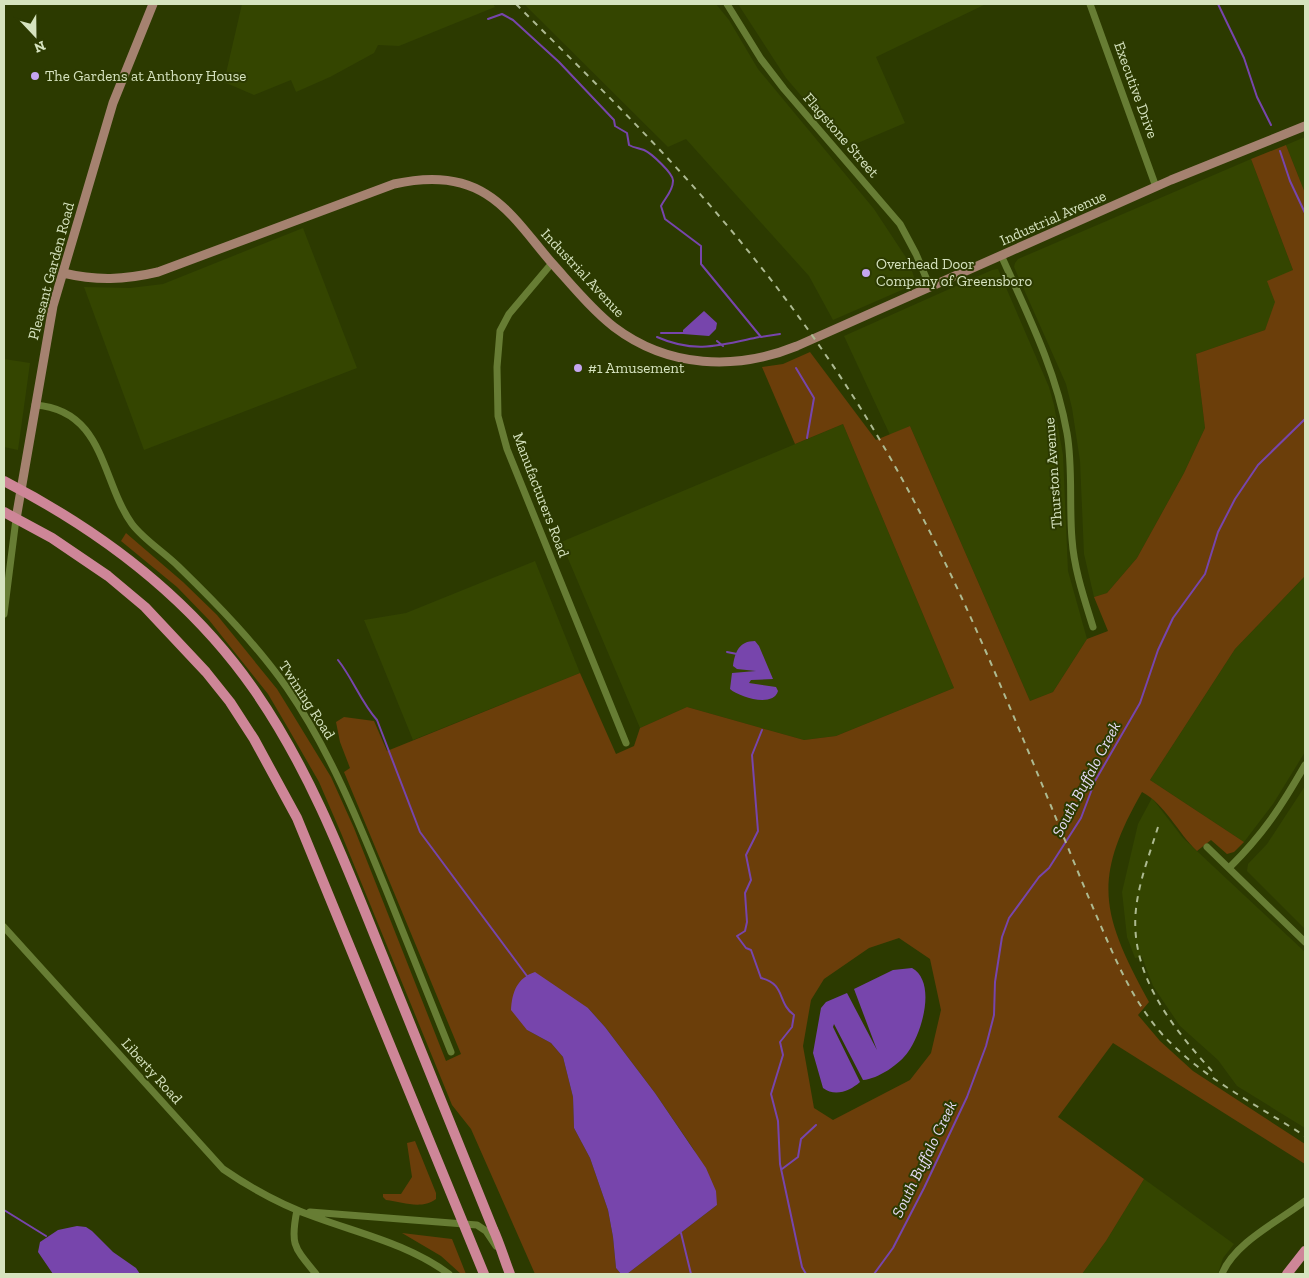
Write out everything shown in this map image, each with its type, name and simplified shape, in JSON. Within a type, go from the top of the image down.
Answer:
[{"type":"highway","points":[[4,481],[82,526],[132,562],[177,601],[228,656],[254,690],[280,731],[339,846],[510,1274]]},
{"type":"highway","points":[[4,512],[52,538],[108,576],[145,607],[206,672],[230,702],[254,739],[297,818],[484,1274]]},
{"type":"highway","points":[[1287,1274],[1305,1251]]},
{"type":"main road","name":"Pleasant Garden Road","points":[[16,519],[44,346],[63,273],[113,102],[153,4]]},
{"type":"main road","name":"Industrial Avenue","points":[[63,273],[108,280],[132,278],[158,272],[394,184],[421,178],[453,181],[486,194],[512,216],[601,316],[633,340],[676,357],[718,363],[749,361],[776,354],[1225,157],[1305,126]]},
{"type":"street","name":"Flagstone Street","points":[[727,4],[761,59],[784,89],[900,224],[916,254],[930,287]]},
{"type":"street","name":"Executive Drive","points":[[1090,4],[1156,187]]},
{"type":"street","name":"Thurston Avenue","points":[[1001,255],[1048,363],[1060,398],[1067,435],[1072,539],[1076,571],[1093,627]]},
{"type":"street","name":"Manufacturers Road","points":[[552,263],[509,314],[500,331],[497,367],[498,416],[506,449],[626,743]]},
{"type":"street","name":"Twining Road","points":[[35,405],[66,414],[88,433],[103,457],[123,507],[133,524],[217,605],[286,688],[316,736],[346,795],[451,1052]]},
{"type":"street","name":"Pleasant Garden Road","points":[[4,614],[16,519]]},
{"type":"street","points":[[1230,867],[1258,838],[1276,815],[1305,766]]},
{"type":"street","points":[[1207,847],[1230,867],[1305,942]]},
{"type":"street","name":"Liberty Road","points":[[4,927],[223,1169],[266,1196],[297,1210],[402,1247],[418,1254],[449,1274]]},
{"type":"street","points":[[1222,1274],[1228,1261],[1241,1247],[1305,1201]]},
{"type":"street","name":"Liberty Road","points":[[297,1210],[347,1216],[477,1225],[486,1231],[504,1259]]},
{"type":"street","points":[[297,1210],[293,1234],[295,1247],[316,1274]]},
{"type":"shaded area","points":[[242,4],[493,4],[495,7],[399,46],[378,45],[374,53],[330,77],[296,92],[291,80],[254,95],[224,82]]},
{"type":"shaded area","points":[[524,4],[716,4],[729,20],[758,69],[874,209],[909,262],[914,277],[911,286],[833,320],[809,276],[686,139],[668,147]]},
{"type":"shaded area","points":[[738,4],[986,4],[876,57],[905,123],[846,148],[786,78]]},
{"type":"shaded area","points":[[1305,137],[1305,193],[1286,145]]},
{"type":"shaded area","points":[[1286,145],[1305,193],[1305,576],[1235,649],[1150,780],[1244,842],[1234,852],[1227,854],[1211,840],[1197,851],[1158,804],[1142,792],[1115,850],[1109,875],[1109,898],[1113,921],[1121,945],[1149,1002],[1138,1015],[1160,1041],[1193,1071],[1305,1144],[1305,1164],[1113,1043],[1058,1117],[1144,1179],[1106,1241],[1082,1274],[627,1274],[717,1205],[694,1150],[655,1093],[605,1027],[588,1008],[527,1030],[551,1043],[563,1057],[573,1097],[574,1128],[590,1158],[608,1210],[616,1268],[621,1274],[535,1274],[471,1129],[452,1105],[319,782],[268,694],[209,620],[177,587],[121,541],[126,533],[183,582],[217,615],[277,689],[331,777],[354,828],[446,1061],[461,1054],[344,772],[350,768],[340,742],[336,722],[344,717],[374,721],[387,751],[580,673],[616,754],[634,746],[640,728],[687,707],[804,740],[836,736],[954,688],[843,424],[795,444],[762,367],[783,364],[810,352],[876,440],[910,426],[1030,701],[1053,692],[1087,639],[1108,631],[1094,597],[1107,593],[1137,558],[1184,473],[1205,428],[1196,354],[1265,330],[1275,302],[1267,281],[1293,270],[1251,159]],"holes":[[[899,938],[930,959],[941,1010],[931,1053],[910,1080],[833,1120],[814,1108],[803,1046],[811,1000],[824,979],[869,948]]]},
{"type":"shaded area","points":[[1251,159],[1293,270],[1276,302],[1265,330],[1196,354],[1205,428],[1184,473],[1137,558],[1107,593],[1094,597],[1084,554],[1080,461],[1072,408],[1066,384],[1014,267],[1015,263],[1018,259]]},
{"type":"shaded area","points":[[303,228],[357,368],[144,450],[84,287],[130,288],[163,284]]},
{"type":"shaded area","points":[[998,269],[1049,387],[1054,405],[1063,455],[1068,571],[1087,639],[1053,692],[1030,701],[910,426],[890,435],[844,336]]},
{"type":"shaded area","points":[[704,311],[717,323],[716,329],[709,336],[683,334],[683,330]]},
{"type":"shaded area","points":[[4,359],[30,363],[18,450],[4,447]]},
{"type":"shaded area","points":[[843,424],[954,688],[836,736],[804,740],[687,707],[640,728],[561,542]]},
{"type":"shaded area","points":[[535,561],[580,673],[413,740],[364,620],[406,613]]},
{"type":"shaded area","points":[[1305,576],[1305,752],[1273,804],[1244,842],[1150,780],[1235,649]]},
{"type":"shaded area","points":[[755,641],[773,679],[751,680],[749,683],[776,687],[778,691],[770,699],[748,698],[730,689],[732,673],[756,671],[737,669],[733,666],[739,648],[745,643]]},
{"type":"shaded area","points":[[1305,786],[1305,929],[1247,871],[1248,864],[1267,844]]},
{"type":"shaded area","points":[[1152,798],[1183,838],[1305,952],[1305,1128],[1237,1086],[1218,1060],[1180,1026],[1153,986],[1142,957],[1135,958],[1127,937],[1122,892],[1138,824]]},
{"type":"shaded area","points":[[912,968],[920,975],[924,984],[925,1008],[918,1033],[908,1052],[888,1070],[875,1077],[863,1080],[834,1024],[833,1027],[860,1082],[842,1092],[832,1092],[823,1088],[813,1053],[821,1008],[826,1002],[847,993],[877,1050],[854,989],[893,970]]},
{"type":"shaded area","points":[[535,972],[588,1008],[605,1027],[655,1093],[706,1168],[716,1191],[717,1205],[627,1274],[621,1274],[616,1268],[608,1210],[590,1158],[574,1128],[573,1097],[563,1057],[551,1043],[527,1030],[511,1010],[517,986],[524,978]]},
{"type":"shaded area","points":[[415,1141],[436,1193],[436,1199],[418,1205],[386,1200],[383,1194],[401,1194],[412,1177],[407,1143]]},
{"type":"shaded area","points":[[1144,1179],[1234,1244],[1223,1258],[1218,1274],[1082,1274],[1106,1241]]},
{"type":"shaded area","points":[[77,1226],[86,1227],[92,1231],[113,1252],[136,1268],[140,1274],[53,1274],[38,1252],[40,1242],[58,1230]]},
{"type":"shaded area","points":[[402,1233],[452,1239],[466,1274],[461,1274],[441,1256]]},
{"type":"waterway","points":[[1218,4],[1244,58],[1257,97],[1271,125]]},
{"type":"waterway","points":[[488,19],[502,14],[513,20],[559,62],[614,120],[615,126],[627,133],[629,145],[644,150],[657,159],[670,174],[673,181],[673,185],[661,206],[665,219],[701,246],[701,264],[761,337],[780,334]]},
{"type":"waterway","points":[[1280,151],[1290,181],[1305,213]]},
{"type":"waterway","points":[[661,333],[685,333]]},
{"type":"waterway","points":[[657,337],[696,347],[720,345],[759,337]]},
{"type":"waterway","points":[[717,341],[723,346]]},
{"type":"waterway","points":[[796,368],[814,398],[807,438]]},
{"type":"waterway","name":"South Buffalo Creek","points":[[874,1274],[893,1248],[967,1097],[986,1046],[994,1015],[995,982],[1002,937],[1009,918],[1039,877],[1049,868],[1081,818],[1095,781],[1140,703],[1158,650],[1173,618],[1205,574],[1218,532],[1235,499],[1258,465],[1305,419]]},
{"type":"waterway","points":[[727,652],[737,654]]},
{"type":"waterway","points":[[338,660],[366,706],[377,720],[420,832],[527,976]]},
{"type":"waterway","points":[[762,730],[752,755],[758,831],[746,855],[751,880],[745,893],[747,922],[745,931],[737,936],[746,948],[751,950],[761,978],[769,981],[778,989],[785,1005],[794,1015],[792,1027],[780,1042],[783,1055],[771,1094],[778,1121],[780,1164],[802,1267],[806,1274]]},
{"type":"waterway","points":[[782,1169],[798,1157],[801,1139],[816,1125]]},
{"type":"waterway","points":[[4,1210],[46,1236]]},
{"type":"waterway","points":[[681,1233],[691,1274]]},
{"type":"railway","points":[[516,4],[684,176],[781,293],[848,388],[912,497],[955,583],[995,672],[1106,939],[1126,981],[1142,1008],[1162,1034],[1194,1064],[1230,1090],[1305,1136]]},
{"type":"railway","points":[[1158,827],[1137,899],[1136,932],[1139,955],[1146,977],[1168,1017],[1212,1071]]},
{"type":"place","name":"The Gardens at Anthony House","points":[[35,76]]},
{"type":"place","name":"Overhead Door Company of Greensboro","points":[[866,273]]},
{"type":"place","name":"#1 Amusement","points":[[578,368]]}]
